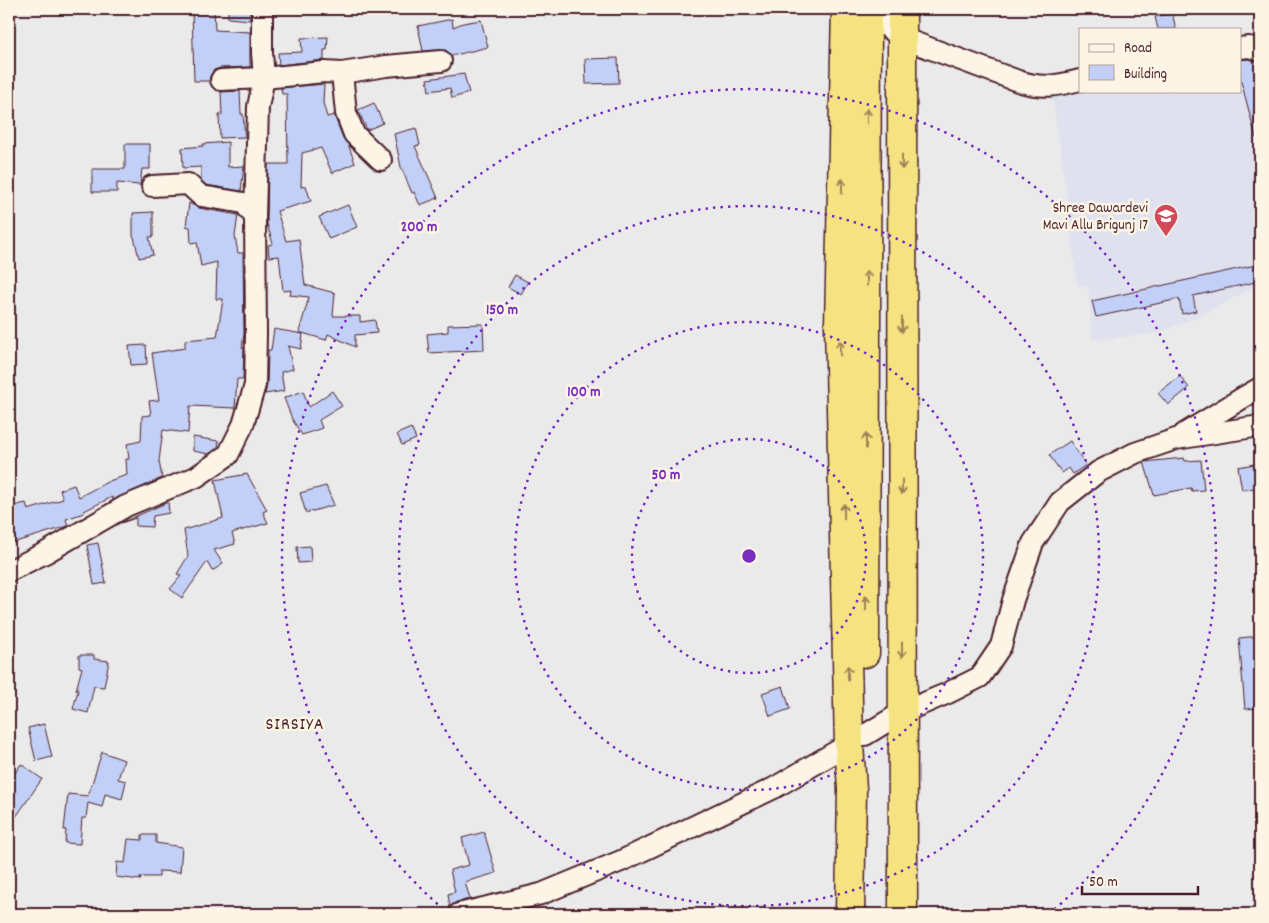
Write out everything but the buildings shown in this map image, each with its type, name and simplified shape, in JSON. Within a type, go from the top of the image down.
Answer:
[{"type":"highway","points":[[861,9],[857,739],[862,914]]},
{"type":"highway","points":[[902,9],[903,914]]},
{"type":"highway","points":[[850,914],[852,790],[857,739]]},
{"type":"street","points":[[9,571],[45,553],[126,506],[196,477],[228,455],[243,424],[254,385],[256,334],[254,217],[258,107],[264,78],[262,9]]},
{"type":"street","points":[[861,9],[902,38],[1036,87],[1079,80]]},
{"type":"street","points":[[1242,48],[1249,47],[1260,50]]},
{"type":"street","points":[[221,80],[324,72],[342,74],[386,66],[440,61]]},
{"type":"street","points":[[342,74],[346,113],[354,134],[381,160]]},
{"type":"street","points":[[152,186],[188,184],[201,196],[244,203],[254,217]]},
{"type":"street","points":[[1176,439],[1260,388]]},
{"type":"street","points":[[459,914],[541,894],[621,861],[774,788],[902,713],[948,693],[980,676],[1001,646],[1013,600],[1033,543],[1060,502],[1098,472],[1135,453],[1176,439],[1260,426]]},
{"type":"shaded area","name":"Shree Dawardevi Mavi Allu Brigunj 17","points":[[1242,52],[1255,53],[1260,73],[1260,284],[1202,315],[1159,333],[1092,340],[1088,287],[1077,286],[1066,190],[1052,95],[1079,88],[1079,92],[1242,92]]},
{"type":"place","name":"Shree Dawardevi Mavi Allu Brigunj 17","points":[[1166,237]]},
{"type":"district","name":"SIRSIYA","points":[[295,723]]}]
